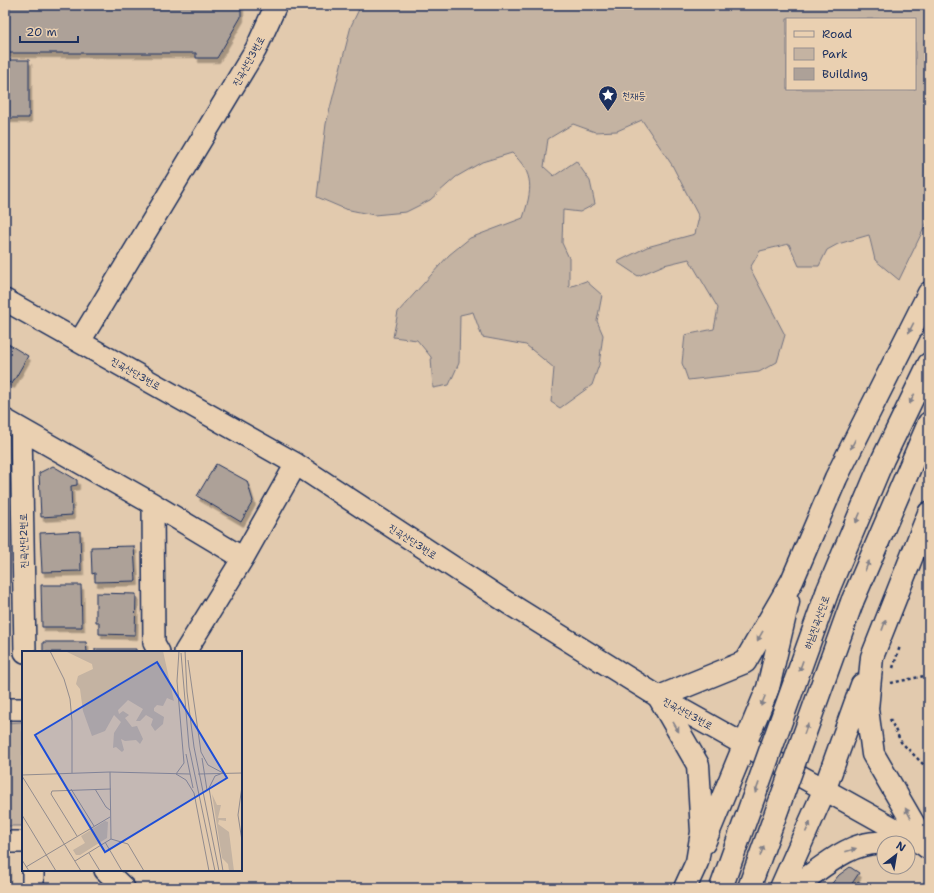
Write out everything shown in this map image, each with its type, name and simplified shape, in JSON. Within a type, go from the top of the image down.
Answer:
[{"type":"highway","points":[[697,862],[702,832],[698,765],[659,697],[745,662],[792,582],[836,478],[929,293]]},
{"type":"highway","name":"하남진곡산단로","points":[[721,888],[828,590],[883,459],[929,364]]},
{"type":"highway","points":[[749,888],[852,602],[929,423]]},
{"type":"highway","points":[[781,888],[824,791],[872,657],[929,514]]},
{"type":"highway","points":[[685,888],[768,688],[792,582]]},
{"type":"highway","points":[[872,657],[867,709],[873,754],[921,847]]},
{"type":"highway","points":[[798,888],[800,883],[841,854],[876,842]]},
{"type":"street","name":"진곡산단3번로","points":[[80,341],[256,49],[276,5]]},
{"type":"street","name":"진곡산단3번로","points":[[5,300],[296,464],[508,603],[659,697],[745,744],[921,847]]},
{"type":"street","name":"진곡산단2번로","points":[[13,425],[153,504],[243,558]]},
{"type":"street","name":"진곡산단2번로","points":[[13,425],[25,651]]},
{"type":"street","points":[[186,651],[243,558],[296,464]]},
{"type":"street","points":[[153,504],[154,643],[158,651]]},
{"type":"street","points":[[5,709],[22,709]]},
{"type":"street","points":[[5,842],[22,842]]},
{"type":"street","points":[[33,871],[33,888]]},
{"type":"street","points":[[106,871],[124,888]]},
{"type":"path","points":[[901,645],[888,683],[929,675]]},
{"type":"path","points":[[889,717],[901,742],[929,770]]},
{"type":"green space","points":[[361,5],[929,5],[929,218],[899,280],[875,260],[869,235],[838,244],[827,250],[819,266],[799,266],[789,244],[760,251],[750,268],[785,335],[777,362],[759,372],[688,380],[682,363],[685,335],[714,329],[718,308],[689,259],[664,265],[638,276],[617,262],[647,247],[695,234],[699,217],[672,165],[642,120],[617,131],[595,132],[573,124],[548,139],[544,167],[554,176],[576,161],[590,181],[595,204],[580,212],[563,210],[562,243],[569,258],[569,287],[586,281],[602,295],[597,321],[603,335],[599,365],[592,385],[560,408],[551,402],[554,368],[526,345],[482,337],[473,312],[460,315],[459,363],[449,385],[433,388],[431,357],[417,340],[393,337],[398,312],[449,255],[470,238],[523,218],[530,191],[528,175],[525,168],[512,153],[482,162],[456,177],[430,200],[406,212],[374,215],[345,209],[317,197],[326,124],[351,26]]},
{"type":"green space","points":[[22,722],[22,826],[5,826],[5,723]]},
{"type":"building","points":[[5,5],[241,5],[241,17],[217,58],[196,58],[196,53],[5,53]]},
{"type":"building","points":[[5,60],[29,60],[29,118],[5,118]]},
{"type":"building","points":[[5,342],[28,356],[12,384],[5,380]]},
{"type":"building","points":[[216,464],[247,481],[253,501],[241,522],[197,496]]},
{"type":"building","points":[[53,466],[77,480],[77,485],[71,486],[72,515],[41,517],[39,473]]},
{"type":"building","points":[[6,478],[7,521],[5,521]]},
{"type":"building","points":[[80,531],[81,571],[42,572],[40,533]]},
{"type":"building","points":[[134,546],[136,581],[95,582],[95,573],[92,574],[91,547]]},
{"type":"building","points":[[41,585],[81,585],[82,627],[42,627]]},
{"type":"building","points":[[96,593],[136,594],[135,635],[99,634],[99,622],[96,622]]},
{"type":"building","points":[[43,642],[86,642],[87,651],[43,651]]},
{"type":"building","points":[[6,645],[7,677],[5,677]]},
{"type":"building","points":[[95,649],[136,649],[136,651],[95,651]]},
{"type":"building","points":[[5,861],[8,865],[8,888],[5,888]]},
{"type":"building","points":[[850,867],[859,873],[849,888],[828,888],[839,875]]},
{"type":"building","points":[[858,881],[869,888],[854,888]]},
{"type":"place","name":"천재등","points":[[608,112]]}]
